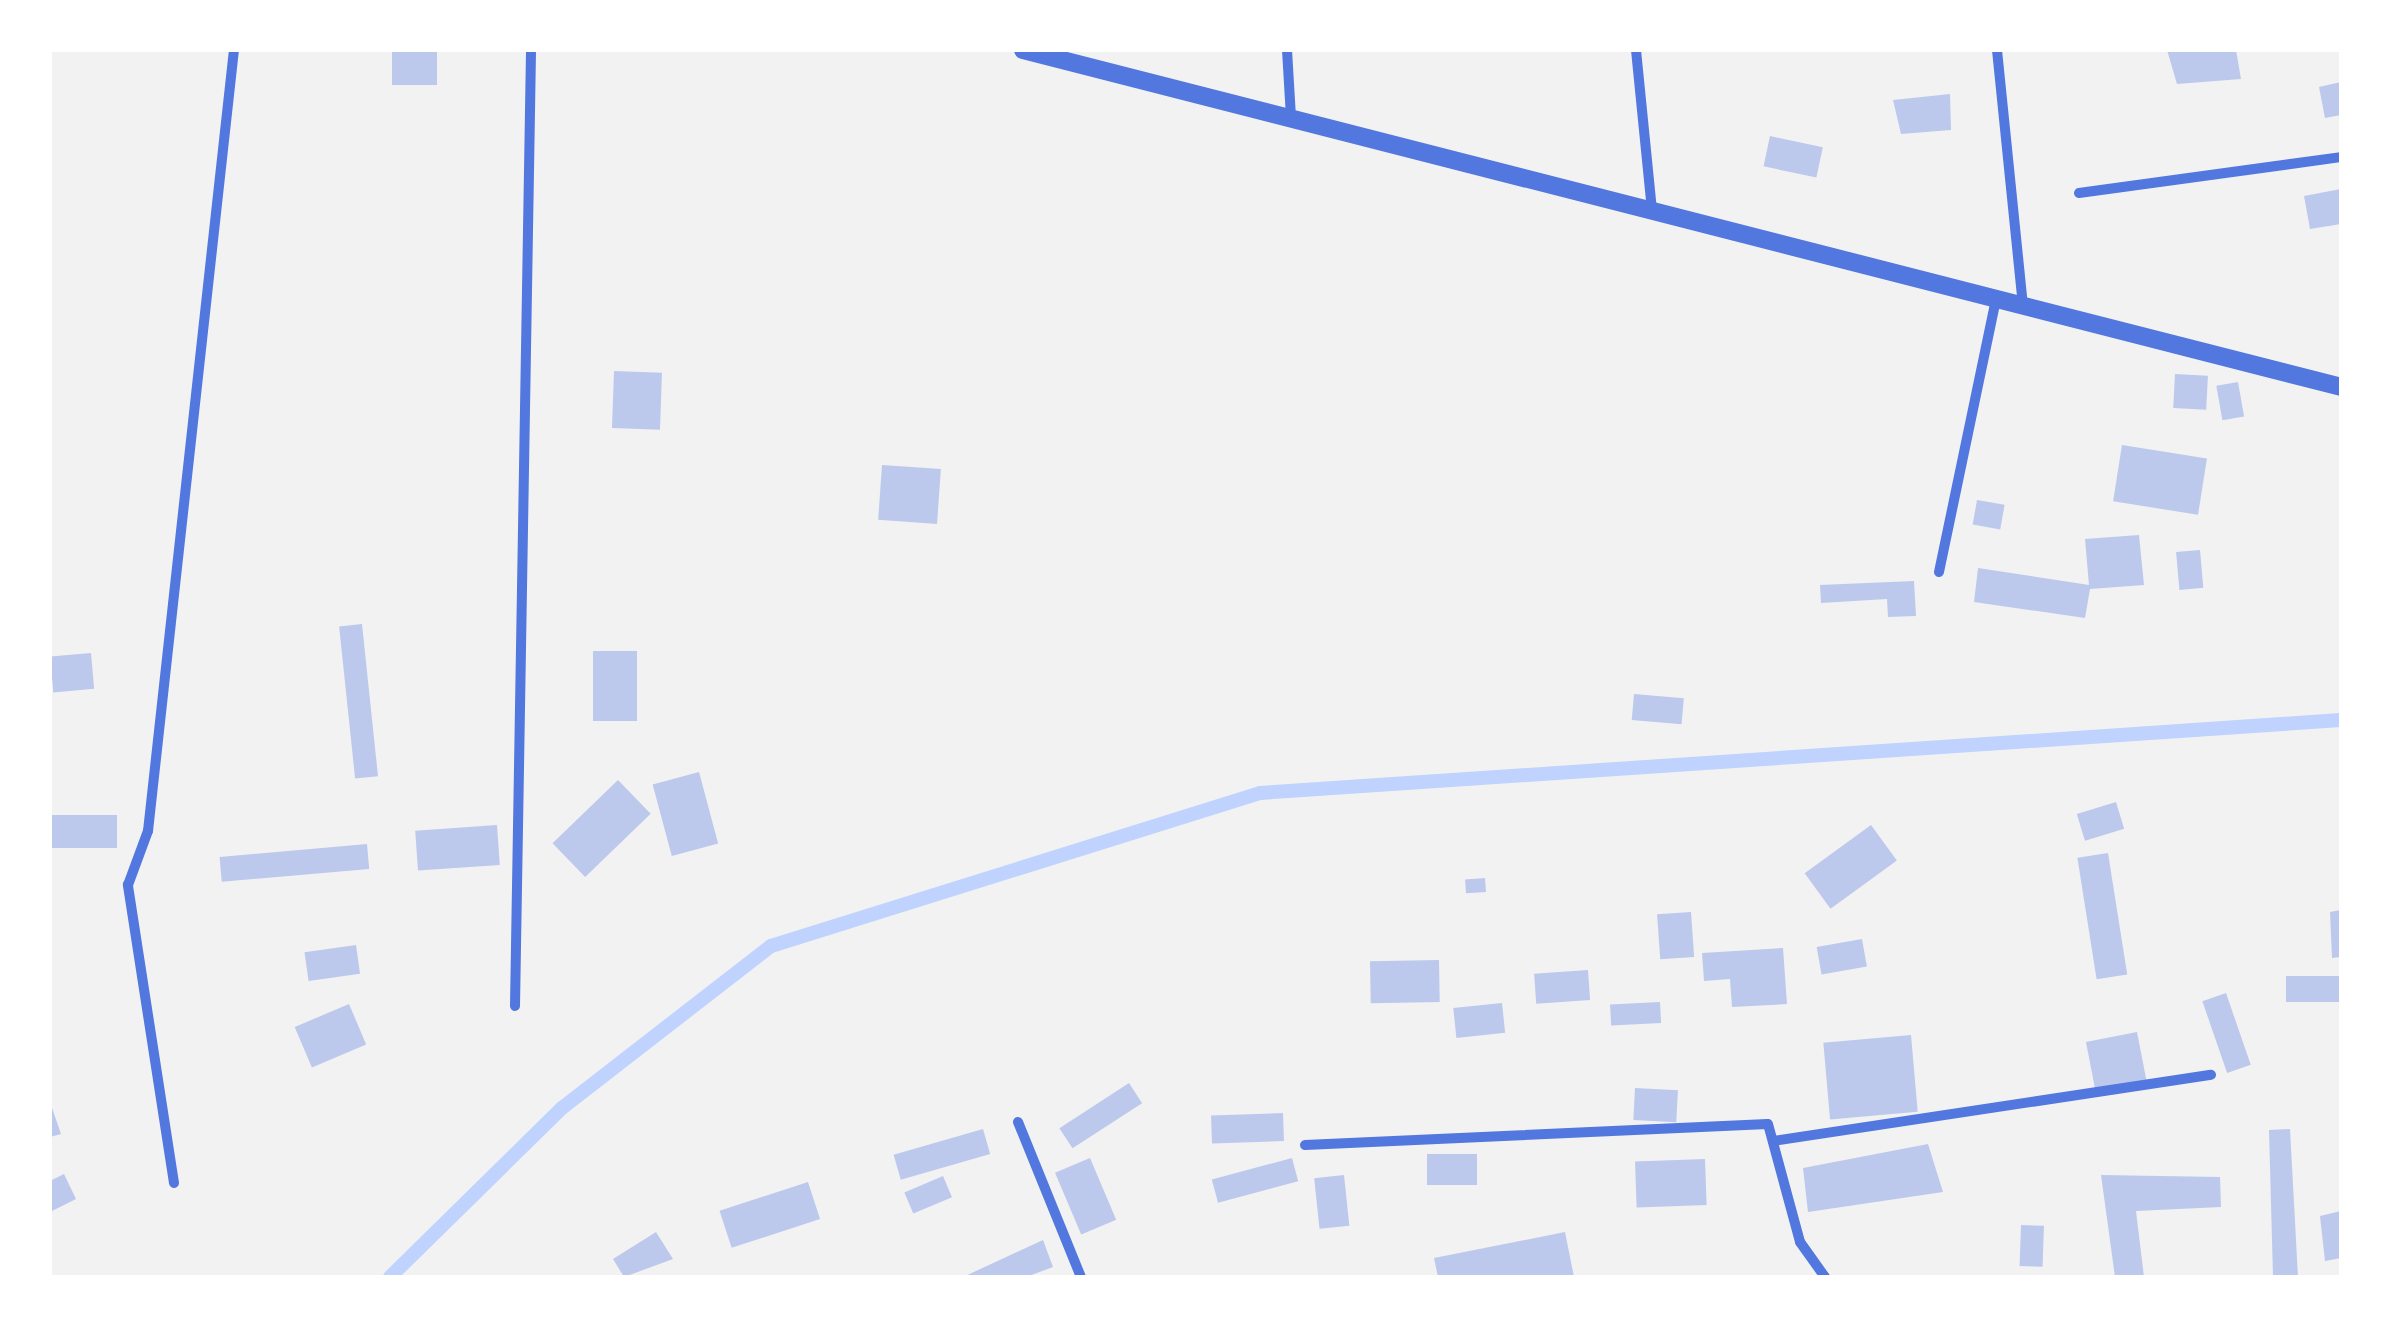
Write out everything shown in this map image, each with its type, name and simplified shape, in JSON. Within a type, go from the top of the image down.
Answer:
[{"type":"street","points":[[174,1183],[128,885],[148,831],[234,50]]},
{"type":"street","points":[[515,1006],[531,50]]},
{"type":"street","points":[[1023,50],[2341,388]]},
{"type":"street","points":[[1287,50],[1290,118]]},
{"type":"street","points":[[1636,50],[1652,211]]},
{"type":"street","points":[[1997,50],[2023,306]]},
{"type":"street","points":[[2078,193],[2341,158]]},
{"type":"street","points":[[1940,572],[1996,299]]},
{"type":"street","points":[[1772,1141],[2211,1074]]},
{"type":"street","points":[[1018,1122],[1082,1277]]},
{"type":"street","points":[[1305,1146],[1768,1124],[1800,1242],[1826,1277]]},
{"type":"building","points":[[392,50],[437,50],[437,85],[392,85]]},
{"type":"building","points":[[2167,50],[2236,50],[2241,79],[2177,84]]},
{"type":"building","points":[[2341,82],[2341,115],[2325,118],[2319,87]]},
{"type":"building","points":[[1950,94],[1951,130],[1901,134],[1893,100]]},
{"type":"building","points":[[1770,136],[1823,147],[1816,178],[1764,166]]},
{"type":"building","points":[[2341,189],[2341,224],[2310,229],[2304,196]]},
{"type":"building","points":[[614,371],[662,373],[660,430],[612,428]]},
{"type":"building","points":[[2175,374],[2208,376],[2206,410],[2173,408]]},
{"type":"building","points":[[2238,382],[2244,416],[2222,420],[2216,386]]},
{"type":"building","points":[[2122,445],[2207,458],[2198,515],[2113,501]]},
{"type":"building","points":[[882,465],[941,469],[937,524],[878,520]]},
{"type":"building","points":[[1977,500],[2005,505],[2000,529],[1973,525]]},
{"type":"building","points":[[2139,535],[2144,585],[2090,589],[2085,618],[1974,602],[1978,568],[2089,585],[2085,539]]},
{"type":"building","points":[[2200,550],[2203,588],[2179,590],[2176,552]]},
{"type":"building","points":[[1914,581],[1916,616],[1888,617],[1887,599],[1821,603],[1820,585]]},
{"type":"building","points":[[362,624],[378,776],[355,779],[339,626]]},
{"type":"building","points":[[593,651],[637,651],[637,721],[593,721]]},
{"type":"building","points":[[91,653],[94,689],[53,692],[50,657]]},
{"type":"building","points":[[1634,694],[1684,698],[1682,724],[1632,720]]},
{"type":"building","points":[[699,772],[718,843],[672,856],[653,784]]},
{"type":"building","points":[[618,780],[651,814],[585,877],[553,843]]},
{"type":"building","points":[[2116,802],[2124,829],[2085,841],[2077,814]]},
{"type":"building","points":[[50,815],[117,815],[117,848],[50,848]]},
{"type":"building","points":[[497,825],[500,865],[418,871],[415,831]]},
{"type":"building","points":[[1871,825],[1897,861],[1831,909],[1805,873]]},
{"type":"building","points":[[367,844],[369,869],[222,882],[220,857]]},
{"type":"building","points":[[2108,853],[2127,974],[2097,979],[2077,858]]},
{"type":"building","points":[[1485,878],[1486,892],[1466,893],[1465,879]]},
{"type":"building","points":[[2341,910],[2341,957],[2332,958],[2330,912]]},
{"type":"building","points":[[1691,912],[1694,957],[1660,959],[1657,914]]},
{"type":"building","points":[[1862,939],[1867,967],[1822,975],[1817,947]]},
{"type":"building","points":[[356,945],[360,974],[309,981],[305,952]]},
{"type":"building","points":[[1783,948],[1787,1004],[1732,1007],[1730,979],[1704,981],[1702,953]]},
{"type":"building","points":[[1439,960],[1440,1002],[1371,1003],[1370,961]]},
{"type":"building","points":[[1588,970],[1590,1000],[1536,1004],[1534,974]]},
{"type":"building","points":[[2286,976],[2341,976],[2341,1002],[2286,1002]]},
{"type":"building","points":[[2226,993],[2251,1065],[2227,1073],[2202,1001]]},
{"type":"building","points":[[1660,1002],[1661,1023],[1611,1026],[1610,1005]]},
{"type":"building","points":[[1502,1003],[1505,1033],[1456,1038],[1453,1008]]},
{"type":"building","points":[[349,1004],[366,1045],[312,1068],[295,1027]]},
{"type":"building","points":[[2137,1032],[2146,1080],[2095,1090],[2086,1042]]},
{"type":"building","points":[[1911,1035],[1918,1112],[1830,1119],[1823,1043]]},
{"type":"building","points":[[1129,1083],[1142,1103],[1072,1148],[1059,1128]]},
{"type":"building","points":[[1635,1088],[1678,1090],[1676,1122],[1633,1120]]},
{"type":"building","points":[[50,1102],[61,1134],[50,1137]]},
{"type":"building","points":[[1283,1113],[1284,1141],[1212,1143],[1211,1116]]},
{"type":"building","points":[[983,1129],[990,1154],[901,1180],[894,1155]]},
{"type":"building","points":[[2290,1129],[2298,1277],[2273,1277],[2269,1130]]},
{"type":"building","points":[[1928,1144],[1943,1192],[1808,1212],[1803,1168]]},
{"type":"building","points":[[1427,1154],[1477,1154],[1477,1185],[1427,1185]]},
{"type":"building","points":[[1090,1158],[1116,1220],[1081,1235],[1055,1173]]},
{"type":"building","points":[[1292,1158],[1298,1181],[1218,1203],[1212,1179]]},
{"type":"building","points":[[1705,1159],[1707,1205],[1637,1207],[1635,1161]]},
{"type":"building","points":[[64,1174],[76,1199],[50,1212],[50,1181]]},
{"type":"building","points":[[1344,1175],[1349,1226],[1319,1229],[1314,1178]]},
{"type":"building","points":[[2101,1175],[2220,1177],[2221,1207],[2136,1211],[2144,1277],[2115,1277]]},
{"type":"building","points":[[943,1176],[952,1197],[913,1214],[904,1192]]},
{"type":"building","points":[[808,1182],[820,1219],[732,1248],[720,1211]]},
{"type":"building","points":[[2341,1211],[2341,1258],[2325,1261],[2320,1216]]},
{"type":"building","points":[[2021,1225],[2044,1226],[2043,1267],[2020,1266]]},
{"type":"building","points":[[656,1232],[673,1259],[624,1277],[613,1259]]},
{"type":"building","points":[[1565,1232],[1574,1277],[1438,1277],[1434,1258]]},
{"type":"building","points":[[1043,1240],[1053,1267],[1026,1277],[963,1277]]},
{"type":"waterway","points":[[390,1277],[562,1108],[771,946],[1260,793],[2341,720]]}]
